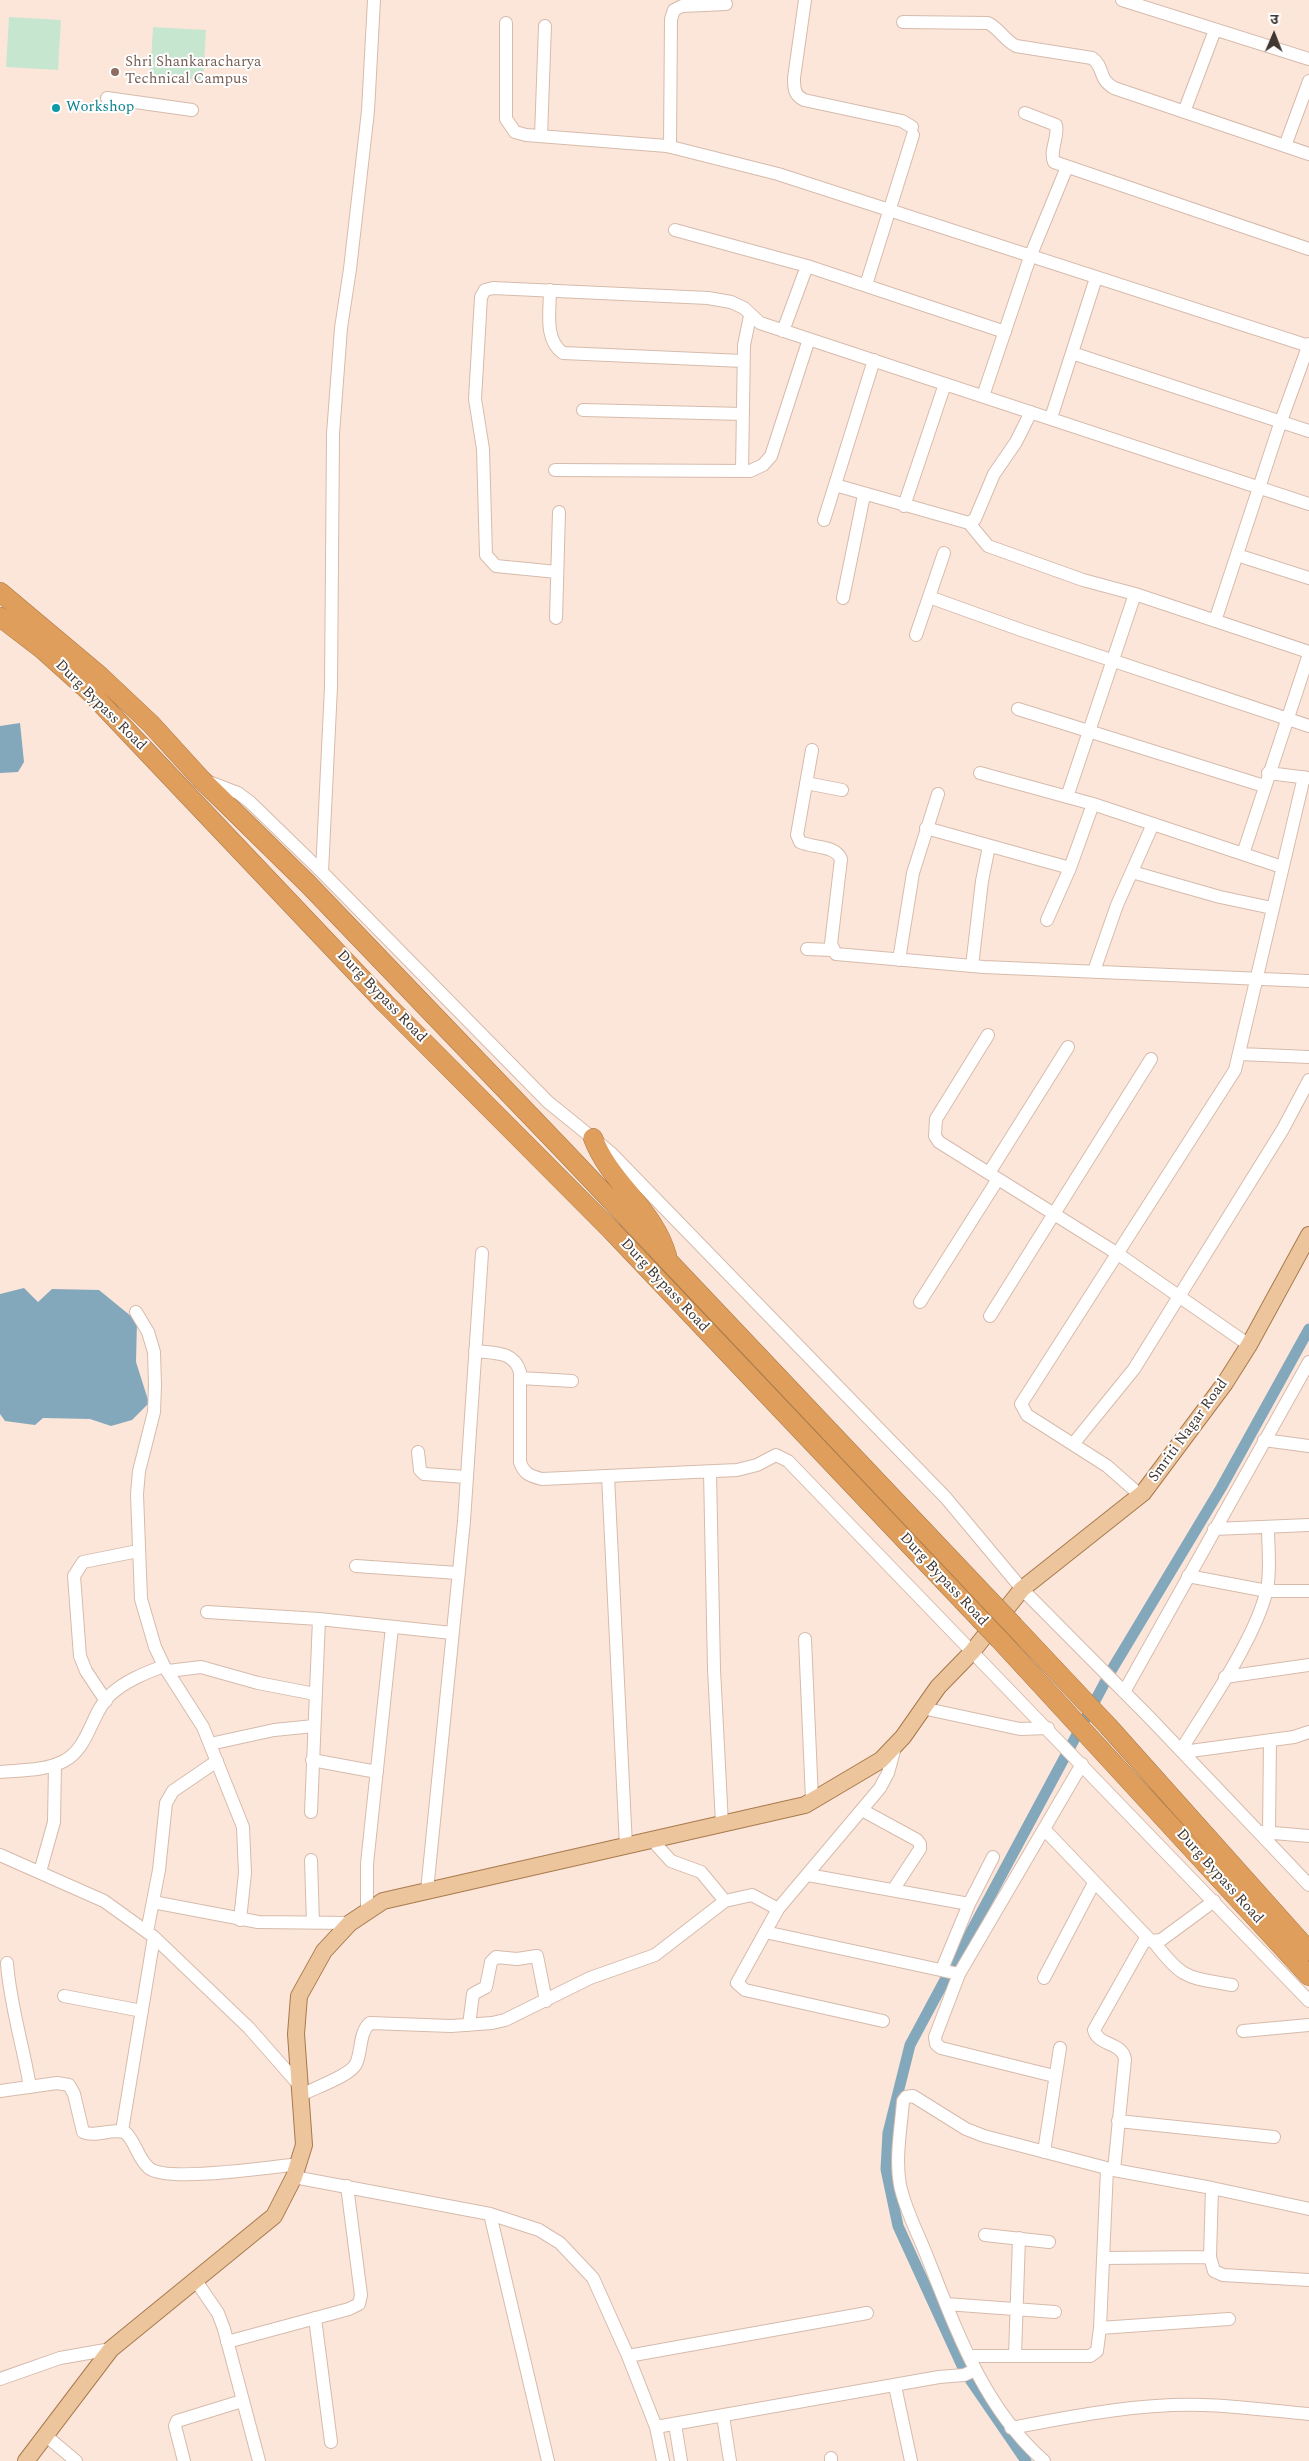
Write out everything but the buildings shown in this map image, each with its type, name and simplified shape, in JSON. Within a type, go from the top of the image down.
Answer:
[{"type":"highway","name":"Durg Bypass Road","points":[[0,592],[100,676],[151,724],[201,779],[308,884],[1076,1690],[1309,1951]]},
{"type":"highway","name":"Durg Bypass Road","points":[[0,617],[42,649],[92,693],[385,1003],[612,1231],[1066,1710],[1309,1976]]},
{"type":"highway","points":[[592,1138],[609,1170],[651,1219],[664,1246],[669,1263]]},
{"type":"main road","name":"Smriti Nagar Road","points":[[26,2461],[111,2348],[274,2216],[296,2171],[304,2146],[296,2034],[299,1996],[324,1951],[350,1923],[383,1901],[805,1805],[881,1760],[896,1744],[954,1668],[972,1652],[1022,1589],[1140,1495],[1225,1383],[1249,1345],[1309,1235]]},
{"type":"street","points":[[322,872],[331,687],[333,434],[340,328],[350,269],[368,112],[374,0]]},
{"type":"street","points":[[805,0],[794,78],[794,89],[797,97],[902,121],[913,131],[866,286]]},
{"type":"street","points":[[1122,0],[1309,59]]},
{"type":"street","points":[[670,147],[671,19],[674,10],[682,6],[726,4]]},
{"type":"street","points":[[903,22],[988,23],[996,27],[1009,42],[1016,46],[1092,58],[1097,62],[1105,82],[1114,88],[1309,154]]},
{"type":"street","points":[[506,23],[506,119],[516,132],[541,136],[670,147],[778,174],[890,212],[1309,345],[1281,421],[1215,621]]},
{"type":"street","points":[[541,136],[545,26]]},
{"type":"street","points":[[1184,112],[1215,30]]},
{"type":"street","points":[[1285,146],[1309,81]]},
{"type":"street","points":[[107,98],[192,110]]},
{"type":"street","points":[[1025,113],[1056,125],[1057,131],[1052,159],[1054,162],[1309,249]]},
{"type":"street","points":[[983,396],[1030,257],[1068,167]]},
{"type":"street","points":[[674,230],[807,266],[1005,332]]},
{"type":"street","points":[[783,331],[807,266]]},
{"type":"street","points":[[1051,418],[1096,278]]},
{"type":"street","points":[[557,572],[496,566],[486,555],[483,449],[475,399],[481,297],[485,290],[493,288],[708,298],[731,302],[744,308],[750,316],[760,323],[1309,504]]},
{"type":"street","points":[[550,290],[550,336],[555,348],[563,353],[743,361]]},
{"type":"street","points":[[742,471],[743,361],[746,328],[750,316]]},
{"type":"street","points":[[555,470],[750,471],[764,465],[770,456],[808,339]]},
{"type":"street","points":[[1072,353],[1309,431]]},
{"type":"street","points":[[824,520],[874,360]]},
{"type":"street","points":[[904,506],[945,384]]},
{"type":"street","points":[[583,410],[743,414]]},
{"type":"street","points":[[969,523],[975,518],[994,474],[1016,442],[1031,412]]},
{"type":"street","points":[[835,485],[864,495],[969,523],[988,546],[1083,580],[1135,594],[1309,653],[1268,772],[1243,854]]},
{"type":"street","points":[[842,598],[864,495]]},
{"type":"street","points":[[556,618],[558,512]]},
{"type":"street","points":[[916,636],[944,553]]},
{"type":"street","points":[[1237,555],[1309,578]]},
{"type":"street","points":[[1067,797],[1135,594]]},
{"type":"street","points":[[929,596],[1024,631],[1113,659],[1309,726]]},
{"type":"street","points":[[1018,709],[1264,786]]},
{"type":"street","points":[[812,750],[797,834],[800,842],[807,846],[833,850],[838,853],[841,859],[832,950]]},
{"type":"street","points":[[1140,1495],[1107,1466],[1074,1443],[1027,1415],[1021,1404],[1229,1082],[1240,1054],[1255,978],[1306,777],[1268,772]]},
{"type":"street","points":[[980,773],[1093,804],[1282,866]]},
{"type":"street","points":[[201,779],[238,793],[250,802],[322,872],[548,1102],[618,1160],[946,1498],[1022,1589],[1264,1832],[1309,1885]]},
{"type":"street","points":[[806,783],[842,790]]},
{"type":"street","points":[[899,960],[913,873],[938,794]]},
{"type":"street","points":[[1047,920],[1070,868],[1093,804]]},
{"type":"street","points":[[1094,971],[1117,905],[1153,824]]},
{"type":"street","points":[[926,828],[1070,868]]},
{"type":"street","points":[[972,966],[982,881],[989,846]]},
{"type":"street","points":[[1132,872],[1220,897],[1272,908]]},
{"type":"street","points":[[807,949],[832,950],[843,956],[972,966],[1309,981]]},
{"type":"street","points":[[988,1035],[936,1119],[934,1126],[938,1142],[1118,1254],[1249,1345]]},
{"type":"street","points":[[920,1302],[1068,1047]]},
{"type":"street","points":[[1240,1054],[1309,1057]]},
{"type":"street","points":[[990,1316],[1151,1059]]},
{"type":"street","points":[[1074,1443],[1122,1387],[1283,1129],[1309,1080]]},
{"type":"street","points":[[427,1891],[458,1573],[482,1253]]},
{"type":"street","points":[[136,1312],[148,1332],[154,1352],[155,1385],[154,1412],[139,1471],[137,1494],[141,1599],[147,1624],[166,1668],[203,1728],[243,1827],[245,1873],[240,1920]]},
{"type":"street","points":[[475,1351],[512,1358],[518,1364],[520,1378],[520,1462],[523,1471],[530,1476],[542,1479],[710,1472],[748,1468],[776,1455],[788,1461],[1048,1728],[1309,2001]]},
{"type":"street","points":[[1124,1692],[1309,1362]]},
{"type":"street","points":[[520,1378],[572,1380]]},
{"type":"street","points":[[1264,1440],[1309,1446]]},
{"type":"street","points":[[418,1452],[420,1470],[424,1474],[466,1477]]},
{"type":"street","points":[[710,1472],[714,1669],[722,1824]]},
{"type":"street","points":[[608,1476],[626,1846]]},
{"type":"street","points":[[1214,1529],[1309,1525]]},
{"type":"street","points":[[1182,1751],[1242,1648],[1266,1591],[1268,1528]]},
{"type":"street","points":[[106,1701],[86,1670],[80,1656],[74,1576],[77,1568],[83,1562],[138,1551]]},
{"type":"street","points":[[356,1566],[458,1573]]},
{"type":"street","points":[[1188,1576],[1266,1591],[1309,1591]]},
{"type":"street","points":[[207,1612],[319,1619],[452,1634]]},
{"type":"street","points":[[311,1812],[319,1619]]},
{"type":"street","points":[[367,1912],[367,1864],[392,1627]]},
{"type":"street","points":[[805,1639],[812,1800]]},
{"type":"street","points":[[1225,1677],[1309,1664]]},
{"type":"street","points":[[0,1772],[55,1765],[66,1760],[79,1748],[109,1696],[124,1684],[166,1668],[201,1667],[258,1683],[315,1694]]},
{"type":"street","points":[[922,1708],[1020,1729],[1048,1728]]},
{"type":"street","points":[[210,1744],[274,1730],[314,1726]]},
{"type":"street","points":[[1182,1751],[1270,1740],[1309,1732]]},
{"type":"street","points":[[1264,1832],[1270,1740]]},
{"type":"street","points":[[883,2021],[740,1988],[738,1980],[778,1909],[885,1781],[896,1744]]},
{"type":"street","points":[[312,1760],[377,1772]]},
{"type":"street","points":[[122,2131],[142,2011],[152,1902],[161,1854],[166,1803],[173,1791],[217,1761]]},
{"type":"street","points":[[1054,2076],[938,2046],[935,2037],[959,1974],[1082,1764]]},
{"type":"street","points":[[40,1872],[54,1822],[55,1765]]},
{"type":"street","points":[[862,1810],[920,1844],[920,1849],[893,1890]]},
{"type":"street","points":[[1044,1829],[1182,1974],[1232,1985]]},
{"type":"street","points":[[1264,1832],[1309,1836]]},
{"type":"street","points":[[652,1840],[671,1861],[701,1872],[726,1901]]},
{"type":"street","points":[[0,1855],[104,1901],[150,1935],[249,2028],[300,2091],[352,2069],[357,2060],[365,2030],[370,2023],[469,2026],[505,2020],[590,1978],[655,1955],[726,1901],[752,1895],[778,1909]]},
{"type":"street","points":[[942,1969],[968,1904],[993,1857]]},
{"type":"street","points":[[311,1860],[312,1923]]},
{"type":"street","points":[[808,1874],[968,1904]]},
{"type":"street","points":[[1044,1978],[1094,1883]]},
{"type":"street","points":[[1150,1940],[1161,1940],[1214,1901]]},
{"type":"street","points":[[152,1902],[240,1920],[350,1923]]},
{"type":"street","points":[[765,1932],[959,1974]]},
{"type":"street","points":[[969,2356],[1090,2356],[1097,2351],[1110,2169],[1118,2121],[1124,2054],[1097,2037],[1094,2030],[1150,1940]]},
{"type":"street","points":[[469,2026],[473,1994],[487,1986],[491,1962],[496,1956],[517,1959],[537,1956],[546,2001]]},
{"type":"street","points":[[7,1963],[10,1995],[23,2045],[30,2087]]},
{"type":"street","points":[[64,1996],[142,2011]]},
{"type":"street","points":[[1243,2031],[1309,2025]]},
{"type":"street","points":[[1044,2152],[1054,2076],[1060,2048]]},
{"type":"street","points":[[0,2091],[57,2083],[69,2086],[74,2094],[83,2132],[91,2134],[122,2131],[129,2136],[143,2162],[158,2174],[185,2175],[296,2171],[347,2186],[490,2214],[539,2230],[560,2243],[593,2278],[628,2356],[656,2428],[663,2461]]},
{"type":"street","points":[[1044,2461],[1011,2428],[990,2397],[975,2370],[946,2304],[900,2183],[904,2098],[913,2096],[974,2133],[1110,2169],[1309,2209]]},
{"type":"street","points":[[1118,2121],[1274,2137]]},
{"type":"street","points":[[227,2342],[355,2307],[361,2300],[347,2186]]},
{"type":"street","points":[[1212,2188],[1210,2257],[1214,2271],[1223,2275],[1309,2280]]},
{"type":"street","points":[[490,2214],[548,2461]]},
{"type":"street","points":[[985,2235],[1049,2242]]},
{"type":"street","points":[[1015,2356],[1019,2238]]},
{"type":"street","points":[[1103,2258],[1210,2257]]},
{"type":"street","points":[[196,2281],[218,2313],[227,2342],[258,2459],[245,2461]]},
{"type":"street","points":[[946,2304],[1055,2312]]},
{"type":"street","points":[[628,2356],[867,2313]]},
{"type":"street","points":[[315,2318],[331,2442]]},
{"type":"street","points":[[1100,2328],[1229,2319]]},
{"type":"street","points":[[0,2379],[60,2358],[111,2348]]},
{"type":"street","points":[[656,2428],[964,2374],[975,2370]]},
{"type":"street","points":[[895,2386],[911,2461]]},
{"type":"street","points":[[184,2461],[175,2426],[177,2421],[242,2401]]},
{"type":"street","points":[[1011,2428],[1073,2416],[1158,2406],[1203,2405],[1309,2414]]},
{"type":"street","points":[[723,2416],[730,2461]]},
{"type":"street","points":[[675,2424],[682,2461]]},
{"type":"street","points":[[45,2435],[76,2461]]},
{"type":"green space","points":[[9,17],[61,20],[58,70],[6,67]]},
{"type":"green space","points":[[153,27],[206,30],[203,80],[150,77]]},
{"type":"water","points":[[20,723],[24,762],[18,772],[0,773],[0,726]]},
{"type":"water","points":[[24,1288],[38,1302],[52,1289],[99,1290],[137,1321],[136,1362],[149,1403],[132,1420],[111,1426],[90,1419],[43,1418],[35,1425],[5,1421],[0,1414],[0,1294]]},
{"type":"waterway","points":[[951,1969],[1111,1671],[1221,1488],[1309,1329]]},
{"type":"waterway","points":[[947,1976],[910,2045],[888,2133],[886,2169],[898,2226],[964,2370]]},
{"type":"waterway","points":[[969,2378],[1026,2461]]},
{"type":"place","name":"Shri Shankaracharya Technical Campus","points":[[115,72]]},
{"type":"place","name":"Workshop","points":[[56,108]]}]
